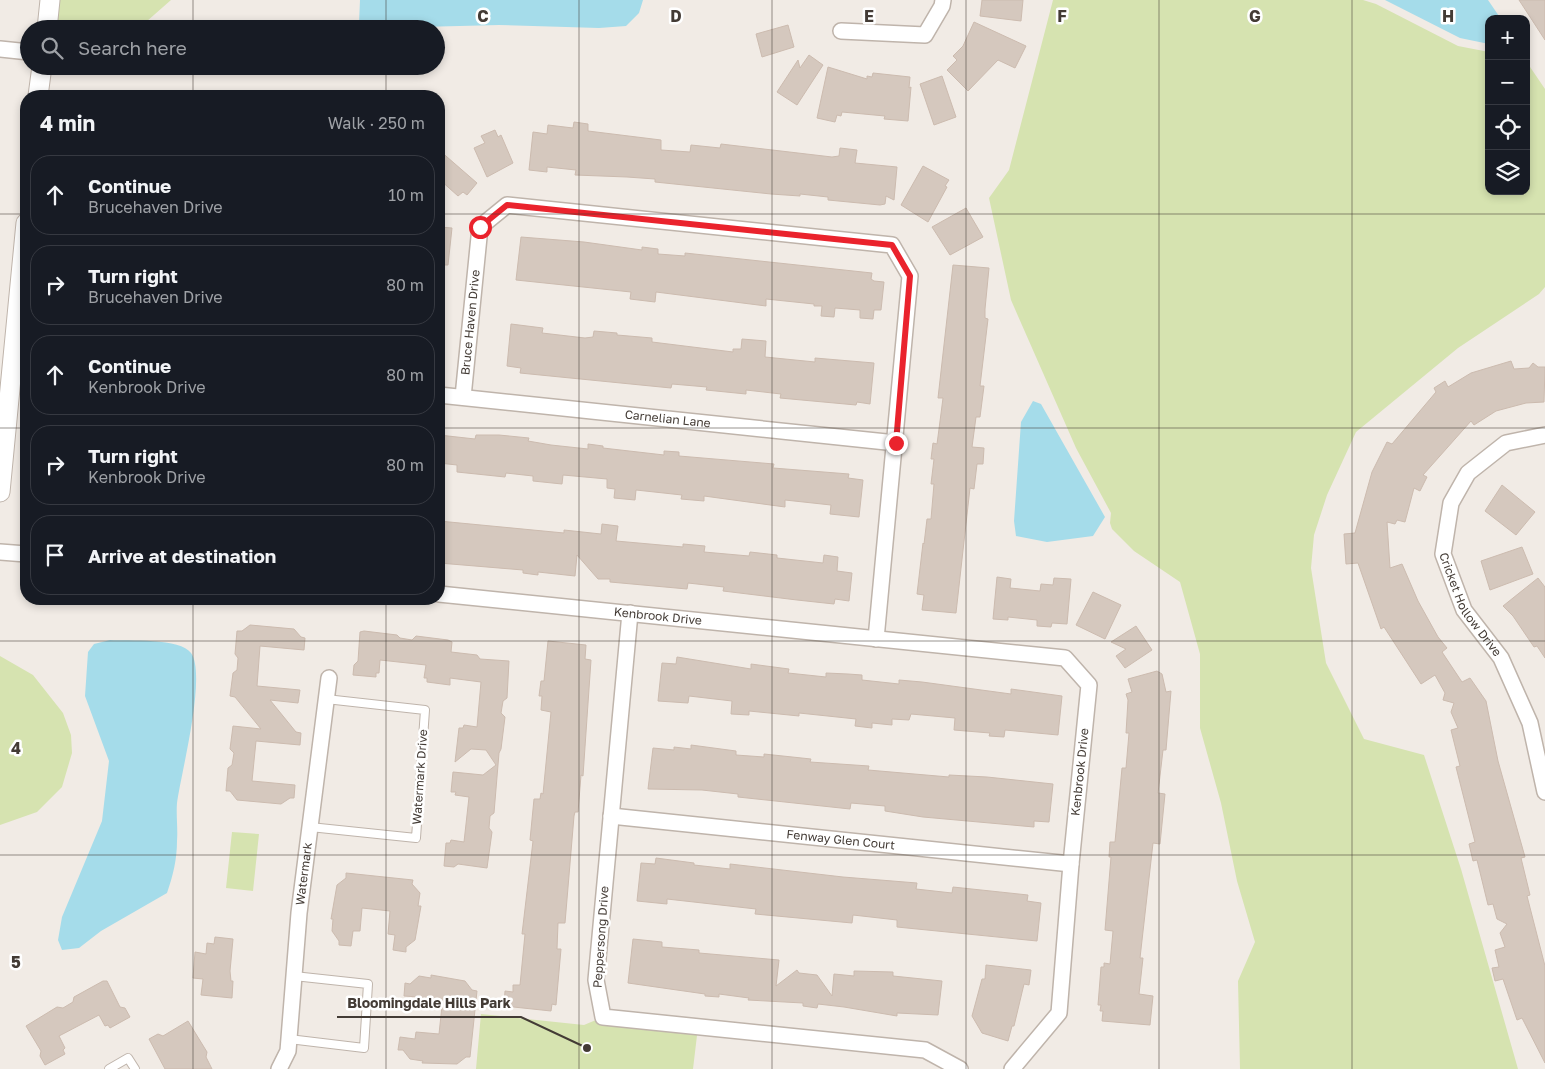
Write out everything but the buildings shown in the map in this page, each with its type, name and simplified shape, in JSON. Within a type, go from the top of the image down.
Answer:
[{"type":"street","points":[[48,20],[50,0]]},
{"type":"street","points":[[841,31],[925,35],[942,6],[943,0]]},
{"type":"street","points":[[0,49],[20,51]]},
{"type":"street","points":[[39,90],[41,75]]},
{"type":"street","name":"Bruce Haven Drive","points":[[463,397],[480,227],[507,205],[892,245],[910,276],[896,443]]},
{"type":"street","points":[[0,492],[20,285]]},
{"type":"street","name":"Carnelian Lane","points":[[445,396],[896,443]]},
{"type":"street","name":"Cricket Hollow Drive","points":[[1545,435],[1506,443],[1468,473],[1451,503],[1443,554],[1464,610],[1501,658],[1530,723],[1545,792]]},
{"type":"street","points":[[876,639],[896,443]]},
{"type":"street","points":[[0,552],[20,554]]},
{"type":"street","name":"Kenbrook Drive","points":[[445,595],[1065,658],[1089,685],[1070,864],[1058,1013],[1012,1069]]},
{"type":"street","name":"Peppersong Drive","points":[[630,613],[596,980],[603,1018],[925,1050],[960,1069]]},
{"type":"street","name":"Watermark","points":[[279,1069],[288,1050],[299,913],[329,678]]},
{"type":"street","name":"Fenway Glen Court","points":[[611,816],[1070,864]]},
{"type":"lane","name":"Watermark Drive","points":[[310,827],[416,838],[425,710],[326,698]]},
{"type":"lane","points":[[289,1040],[364,1048],[368,984],[294,976]]},
{"type":"lane","points":[[109,1069],[128,1058],[135,1069]]},
{"type":"green space","points":[[57,0],[171,0],[148,20],[55,20]]},
{"type":"green space","points":[[1053,0],[1363,0],[1376,4],[1458,46],[1485,51],[1485,195],[1530,195],[1530,67],[1545,89],[1545,287],[1539,294],[1458,348],[1356,432],[1327,495],[1314,535],[1311,568],[1326,663],[1364,739],[1424,755],[1461,869],[1518,1069],[1240,1069],[1238,981],[1255,942],[1237,881],[1221,803],[1200,728],[1200,654],[1180,582],[1134,551],[1112,529],[1110,523],[1111,513],[1076,448],[1011,300],[989,198],[1009,170]]},
{"type":"green space","points":[[0,656],[33,675],[63,713],[71,735],[72,753],[62,787],[37,812],[0,825]]},
{"type":"green space","points":[[232,832],[259,834],[253,891],[226,888]]},
{"type":"green space","points":[[481,1014],[584,1025],[603,1017],[698,1027],[693,1069],[476,1069]]},
{"type":"water","points":[[360,0],[643,0],[639,13],[626,26],[599,28],[499,25],[445,26],[445,20],[359,20]]},
{"type":"water","points":[[1385,0],[1488,0],[1498,15],[1485,15],[1485,43],[1460,38]]},
{"type":"water","points":[[1033,401],[1041,404],[1105,517],[1093,536],[1047,542],[1016,536],[1014,521],[1021,422]]},
{"type":"water","points":[[110,640],[154,641],[177,645],[191,653],[195,665],[195,702],[177,803],[177,848],[173,874],[167,893],[101,931],[79,948],[62,950],[58,940],[62,917],[102,821],[109,761],[85,696],[88,652],[94,644]]},
{"type":"place","name":"Bloomingdale Hills Park","points":[[587,1048]]},
{"type":"route","points":[[480,227],[507,205],[892,245],[910,276],[896,443]]}]
